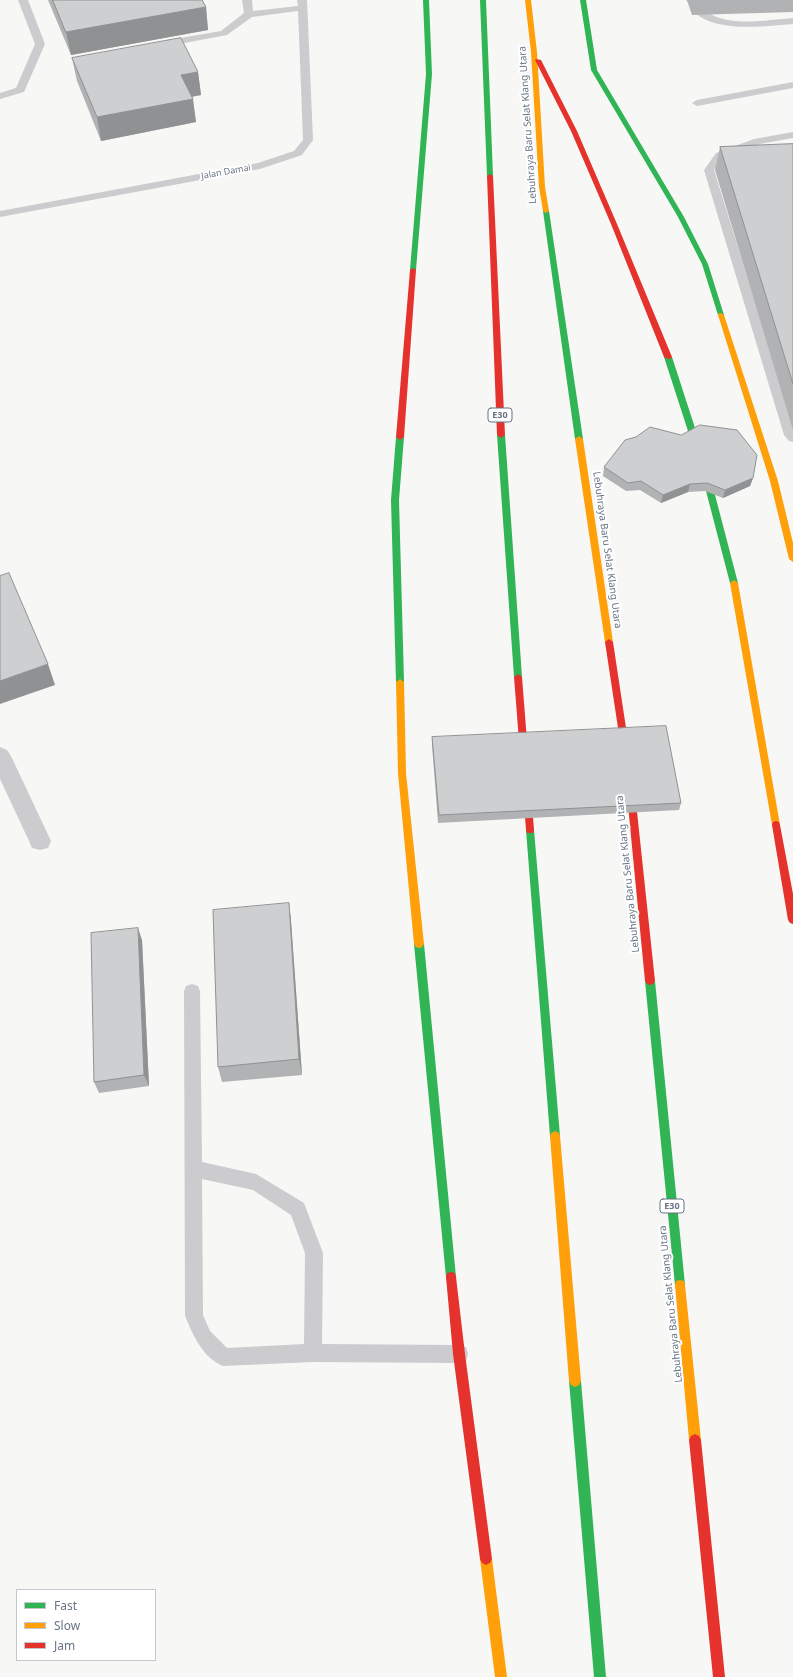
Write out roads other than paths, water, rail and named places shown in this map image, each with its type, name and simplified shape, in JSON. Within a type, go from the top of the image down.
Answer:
[{"type":"highway","points":[[426,0],[429,74],[395,500],[402,773],[459,1354],[501,1677]]},
{"type":"highway","name":"E30","points":[[483,0],[498,395],[524,772],[600,1677]]},
{"type":"highway","name":"Lebuhraya Baru Selat Klang Utara","points":[[528,0],[534,52],[542,187],[629,774],[719,1677]]},
{"type":"highway","points":[[583,0],[594,70],[681,217],[705,264],[774,481],[793,559]]},
{"type":"highway","points":[[534,52],[574,131],[663,343],[704,468],[736,592],[793,920]]},
{"type":"street","points":[[0,756],[40,841]]},
{"type":"lane","points":[[0,96],[20,90],[40,44],[23,0]]},
{"type":"lane","points":[[247,0],[249,14]]},
{"type":"lane","points":[[691,0],[692,4],[702,16],[727,23],[793,21]]},
{"type":"lane","points":[[156,46],[224,33],[249,14],[302,4]]},
{"type":"lane","name":"Jalan Damai","points":[[0,214],[260,166],[298,153],[308,140],[302,4]]},
{"type":"lane","points":[[697,103],[793,85]]},
{"type":"lane","points":[[793,135],[758,141],[720,155],[709,170],[790,435],[793,438]]},
{"type":"lane","points":[[192,991],[194,1316],[204,1337],[223,1357],[313,1353],[459,1354]]},
{"type":"lane","points":[[192,1168],[256,1182],[298,1210],[314,1253],[313,1353]]}]
